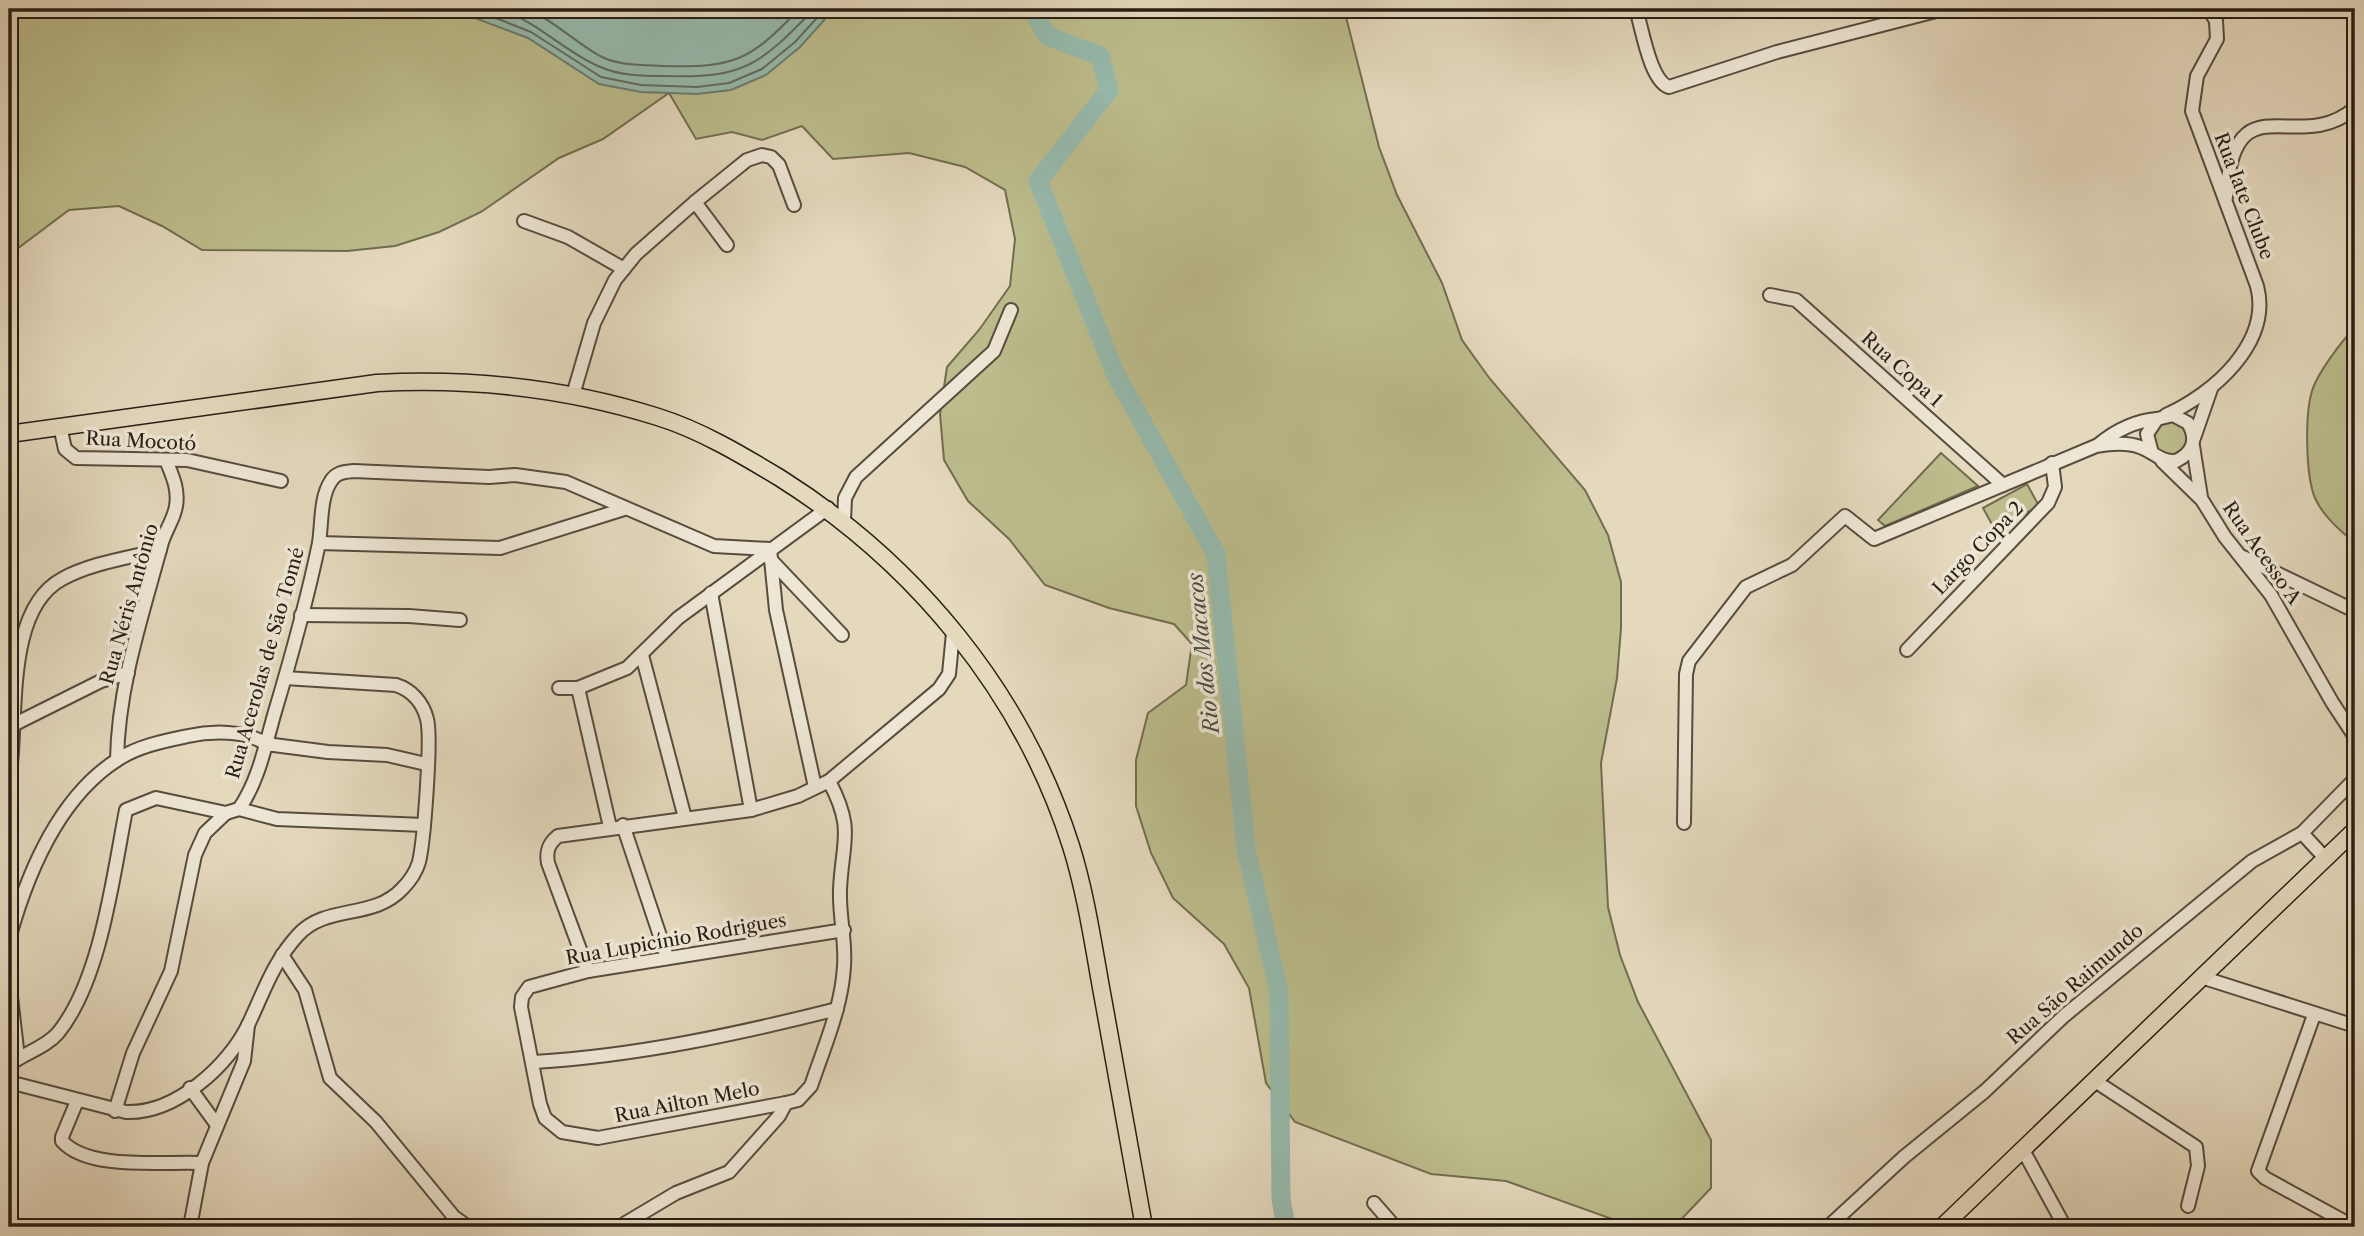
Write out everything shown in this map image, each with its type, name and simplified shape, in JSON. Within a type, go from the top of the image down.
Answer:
[{"type":"main road","points":[[9,434],[377,383],[437,380],[523,386],[573,395],[662,418],[746,457],[828,508],[921,592],[989,677],[1017,722],[1048,786],[1070,845],[1091,930],[1144,1227]]},
{"type":"main road","points":[[1942,1227],[2355,830]]},
{"type":"street","points":[[1636,9],[1653,69],[1661,83],[1669,87],[1776,52],[1944,9]]},
{"type":"street","name":"Rua Iate Clube","points":[[2209,9],[2216,21],[2217,39],[2197,76],[2192,111],[2257,286],[2261,312],[2249,343],[2212,388]]},
{"type":"street","points":[[2226,201],[2230,160],[2237,143],[2249,131],[2267,126],[2329,124],[2355,108]]},
{"type":"street","points":[[573,395],[598,313],[624,269],[636,254],[695,202],[747,160],[762,155],[771,157],[779,165],[794,205]]},
{"type":"street","points":[[695,202],[727,245]]},
{"type":"street","points":[[524,221],[568,237],[624,269]]},
{"type":"street","name":"Rua Copa 1","points":[[1770,295],[1796,300],[2003,485]]},
{"type":"street","points":[[844,521],[845,498],[856,477],[994,351],[1011,310]]},
{"type":"street","points":[[2155,456],[2147,434],[2161,417],[2212,388]]},
{"type":"street","points":[[2095,446],[2124,444],[2167,461],[2184,457],[2194,441],[2212,388]]},
{"type":"street","points":[[1684,823],[1686,674],[1689,661],[1746,587],[1792,565],[1844,516],[1874,539],[2095,446],[2117,431],[2141,421],[2181,417],[2188,423],[2194,441]]},
{"type":"street","name":"Rua Mocotó","points":[[60,426],[65,449],[76,458],[187,460],[281,481]]},
{"type":"street","name":"Rua Acesso A","points":[[2194,441],[2202,500]]},
{"type":"street","name":"Rua Acesso A","points":[[2155,456],[2202,500],[2239,555],[2271,595],[2355,737]]},
{"type":"street","name":"Rua Néris Antônio","points":[[117,760],[118,727],[128,673],[160,550],[176,505],[176,485],[166,460]]},
{"type":"street","name":"Largo Copa 2","points":[[1907,650],[2048,503],[2055,487],[2052,463]]},
{"type":"street","name":"Rua Acerolas de São Tomé","points":[[116,1111],[132,1053],[171,971],[195,855],[205,833],[232,811],[252,788],[285,678],[319,543],[326,493],[331,479],[339,473],[354,471],[542,477],[566,482],[624,509]]},
{"type":"street","points":[[559,688],[578,688],[627,668],[678,618],[770,554],[828,508]]},
{"type":"street","points":[[319,543],[500,548],[624,509],[714,546],[770,554],[842,635]]},
{"type":"street","points":[[9,780],[22,641],[37,604],[46,592],[74,573],[160,550]]},
{"type":"street","points":[[770,554],[776,610],[815,787]]},
{"type":"street","points":[[2239,555],[2355,611]]},
{"type":"street","points":[[711,593],[751,810]]},
{"type":"street","points":[[301,615],[410,616],[460,620]]},
{"type":"street","points":[[588,971],[548,863],[549,847],[558,836],[623,825],[751,810],[779,803],[829,781],[939,689],[949,674],[954,633]]},
{"type":"street","points":[[642,656],[685,818]]},
{"type":"street","points":[[15,724],[101,681],[128,673]]},
{"type":"street","points":[[9,1082],[116,1111],[152,1111],[167,1105],[219,1065],[248,1025],[268,976],[282,955],[315,920],[378,907],[402,889],[418,866],[424,825],[426,764],[427,718],[423,707],[406,688],[285,678]]},
{"type":"street","points":[[578,688],[610,827]]},
{"type":"street","points":[[9,939],[36,867],[61,816],[73,799],[117,760],[142,748],[200,733],[249,737],[266,744],[387,755],[426,764]]},
{"type":"street","name":"Rua São Raimundo","points":[[1828,1227],[1904,1157],[1985,1091],[2064,1016],[2224,882],[2252,861],[2302,833],[2355,779]]},
{"type":"street","name":"Rua Ailton Melo","points":[[522,997],[545,1118],[562,1132],[579,1137],[598,1138],[797,1100],[811,1086],[837,1009],[844,968],[840,892],[847,838],[846,822],[841,804],[829,781]]},
{"type":"street","points":[[9,979],[13,1062],[47,1043],[57,1034],[79,996],[106,912],[126,810],[156,799],[277,818],[424,825]]},
{"type":"street","points":[[623,825],[667,957]]},
{"type":"street","points":[[2302,833],[2325,858]]},
{"type":"street","name":"Rua Lupicínio Rodrigues","points":[[522,997],[529,987],[536,984],[588,971],[844,930]]},
{"type":"street","points":[[282,955],[305,990],[330,1078],[376,1122],[454,1217],[468,1227]]},
{"type":"street","points":[[2201,977],[2355,1026]]},
{"type":"street","points":[[534,1062],[585,1059],[658,1047],[837,1009]]},
{"type":"street","points":[[2314,1015],[2258,1171],[2260,1175],[2350,1222]]},
{"type":"street","points":[[190,1227],[202,1163],[247,1049],[248,1025]]},
{"type":"street","points":[[2095,1081],[2196,1147],[2198,1166],[2188,1206]]},
{"type":"street","points":[[190,1088],[217,1125]]},
{"type":"street","points":[[77,1101],[62,1137],[68,1147],[108,1160],[202,1163]]},
{"type":"street","points":[[619,1227],[676,1193],[729,1172],[779,1116],[786,1103]]},
{"type":"street","points":[[2023,1150],[2065,1227]]},
{"type":"street","points":[[1374,1203],[1395,1227]]},
{"type":"green space","points":[[9,9],[1344,9],[1379,147],[1397,195],[1442,283],[1462,340],[1490,379],[1585,490],[1608,535],[1621,582],[1621,628],[1617,678],[1601,763],[1608,907],[1620,955],[1638,1002],[1711,1140],[1711,1188],[1674,1227],[1626,1224],[1506,1181],[1431,1174],[1295,1122],[1266,1083],[1249,988],[1224,944],[1173,898],[1151,853],[1136,806],[1136,760],[1148,713],[1186,685],[1192,644],[1174,624],[1109,608],[1045,585],[1009,539],[968,501],[944,460],[940,414],[947,367],[979,330],[1010,286],[1015,239],[1005,190],[965,167],[909,153],[833,159],[802,126],[762,140],[732,132],[696,139],[669,93],[603,139],[559,158],[481,212],[439,232],[395,246],[347,251],[202,250],[162,226],[119,206],[69,210],[9,255]]},
{"type":"green space","points":[[2355,328],[2355,543],[2329,519],[2315,497],[2308,467],[2307,440],[2308,413],[2315,384],[2330,358]]},
{"type":"green space","points":[[2168,418],[2185,424],[2190,443],[2177,457],[2158,454],[2152,429]]},
{"type":"green space","points":[[1941,453],[1978,486],[1885,526],[1878,520]]},
{"type":"green space","points":[[2027,484],[2039,506],[1995,530],[1983,508]]},
{"type":"water","points":[[451,9],[834,9],[800,47],[766,75],[731,90],[697,94],[641,92],[599,84],[528,38]]},
{"type":"waterway","name":"Rio dos Macacos","points":[[1032,9],[1047,36],[1100,56],[1109,90],[1038,181],[1116,375],[1216,554],[1246,849],[1279,991],[1281,1199],[1286,1227]]}]
